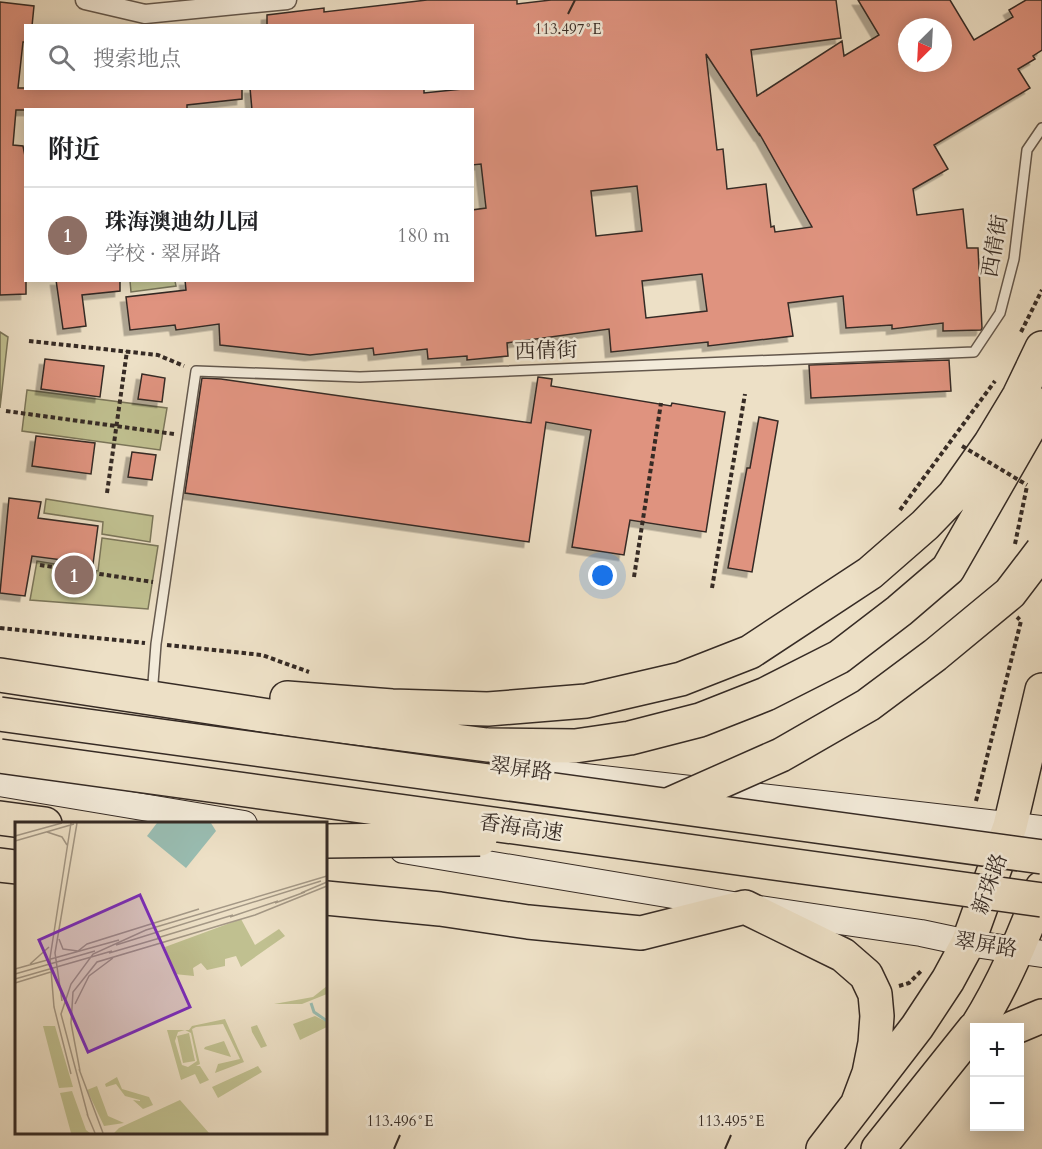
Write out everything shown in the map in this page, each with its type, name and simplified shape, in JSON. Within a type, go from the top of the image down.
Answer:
[{"type":"highway","points":[[41,670],[265,697],[392,706],[488,709],[586,700],[681,679],[750,651],[870,573],[925,525],[954,495],[990,444],[1019,396],[1030,344]]},
{"type":"highway","points":[[0,675],[308,722],[487,745],[575,746],[630,738],[700,720],[766,694],[839,657],[899,611],[948,569],[1042,405]]},
{"type":"highway","points":[[327,839],[517,839],[634,820],[781,754],[868,705],[935,655],[1010,593],[1027,552]]},
{"type":"highway","name":"新珠路","points":[[823,1149],[932,1006],[953,940],[1010,826],[1042,690]]},
{"type":"highway","name":"香海高速","points":[[0,714],[1042,857]]},
{"type":"highway","name":"香海高速","points":[[0,756],[1042,900]]},
{"type":"highway","points":[[0,818],[30,822]]},
{"type":"highway","points":[[0,865],[15,867]]},
{"type":"highway","points":[[978,1023],[1030,952],[1042,888]]},
{"type":"highway","points":[[327,898],[641,933],[744,908],[843,955],[866,975],[875,994],[877,1016],[869,1073],[857,1105]]},
{"type":"highway","points":[[1024,1023],[1042,1016]]},
{"type":"highway","points":[[878,1149],[951,1064],[970,1036]]},
{"type":"main road","points":[[0,670],[41,670]]},
{"type":"main road","name":"翠屏路","points":[[0,705],[335,748],[1042,829]]},
{"type":"main road","points":[[0,783],[232,822]]},
{"type":"main road","name":"翠屏路","points":[[327,839],[744,908],[921,933],[1030,952]]},
{"type":"street","points":[[85,0],[145,14],[278,1]]},
{"type":"lane","name":"西倩街","points":[[196,371],[360,377],[974,352],[1000,313],[1014,259],[1027,150],[1042,128]]},
{"type":"lane","points":[[153,683],[156,644],[196,371]]},
{"type":"path","points":[[1030,344],[1042,290]]},
{"type":"path","points":[[29,340],[158,355],[196,371]]},
{"type":"path","points":[[107,493],[127,351]]},
{"type":"path","points":[[897,514],[997,378]]},
{"type":"path","points":[[712,588],[745,394]]},
{"type":"path","points":[[634,577],[661,403]]},
{"type":"path","points":[[6,411],[187,436]]},
{"type":"path","points":[[962,446],[1027,485],[1027,552]]},
{"type":"path","points":[[40,565],[165,583]]},
{"type":"path","points":[[971,821],[1020,621],[1015,614]]},
{"type":"path","points":[[0,628],[262,655],[313,674]]},
{"type":"path","points":[[875,994],[909,983],[922,970],[935,946],[953,940]]},
{"type":"green space","points":[[130,282],[175,282],[176,286],[131,292]]},
{"type":"green space","points":[[0,332],[8,337],[0,408]]},
{"type":"green space","points":[[27,390],[167,408],[160,450],[22,431]]},
{"type":"green space","points":[[46,499],[153,516],[150,542],[102,534],[103,522],[44,513]]},
{"type":"green space","points":[[102,538],[158,546],[148,609],[30,600],[37,561],[98,571]]},
{"type":"building","points":[[427,0],[517,0],[517,4],[551,0],[836,0],[841,38],[751,50],[757,96],[842,41],[844,56],[879,35],[858,0],[950,0],[974,40],[1013,17],[1009,10],[1026,0],[1042,0],[1042,50],[1033,56],[1035,59],[1018,69],[1030,88],[934,145],[948,169],[913,189],[917,215],[963,209],[967,248],[978,248],[982,328],[981,330],[943,331],[943,323],[892,329],[892,325],[846,328],[843,296],[788,303],[793,336],[708,346],[708,342],[611,352],[609,329],[507,343],[508,356],[467,360],[467,356],[428,359],[427,349],[374,355],[373,348],[310,355],[220,345],[219,324],[176,330],[175,325],[130,330],[126,297],[186,290],[185,282],[474,282],[474,210],[486,208],[481,164],[474,165],[474,108],[252,108],[250,90],[424,90],[424,93],[474,90],[474,24],[267,24],[267,15],[324,8],[324,12]],"holes":[[[706,54],[760,136],[759,133],[812,227],[775,232],[774,226],[771,227],[766,184],[727,189],[723,149],[717,150]],[[637,186],[642,231],[596,236],[591,191]],[[702,274],[707,311],[646,318],[642,281]]]},
{"type":"building","points":[[0,2],[34,6],[32,24],[24,24],[18,88],[24,88],[24,90],[242,90],[242,99],[187,105],[187,108],[24,108],[24,110],[16,110],[13,145],[23,146],[24,151],[24,282],[26,282],[26,294],[0,295]]},
{"type":"building","points":[[56,282],[120,282],[120,291],[82,295],[86,326],[63,329]]},
{"type":"building","points":[[45,359],[104,366],[100,397],[41,389]]},
{"type":"building","points":[[949,360],[951,391],[811,398],[809,365]]},
{"type":"building","points":[[142,374],[165,378],[162,402],[138,399]]},
{"type":"building","points":[[538,377],[552,379],[551,386],[671,406],[672,403],[725,412],[706,532],[630,520],[624,555],[572,547],[591,430],[546,422],[529,542],[185,493],[202,378],[531,423]]},
{"type":"building","points":[[759,417],[778,421],[752,572],[728,568]]},
{"type":"building","points":[[36,436],[95,443],[91,474],[32,466]]},
{"type":"building","points":[[132,452],[156,455],[152,480],[128,477]]},
{"type":"building","points":[[9,498],[41,502],[38,518],[98,526],[93,564],[32,556],[25,596],[0,593]]},
{"type":"place","name":"珠海澳迪幼儿园","points":[[74,575]]}]
